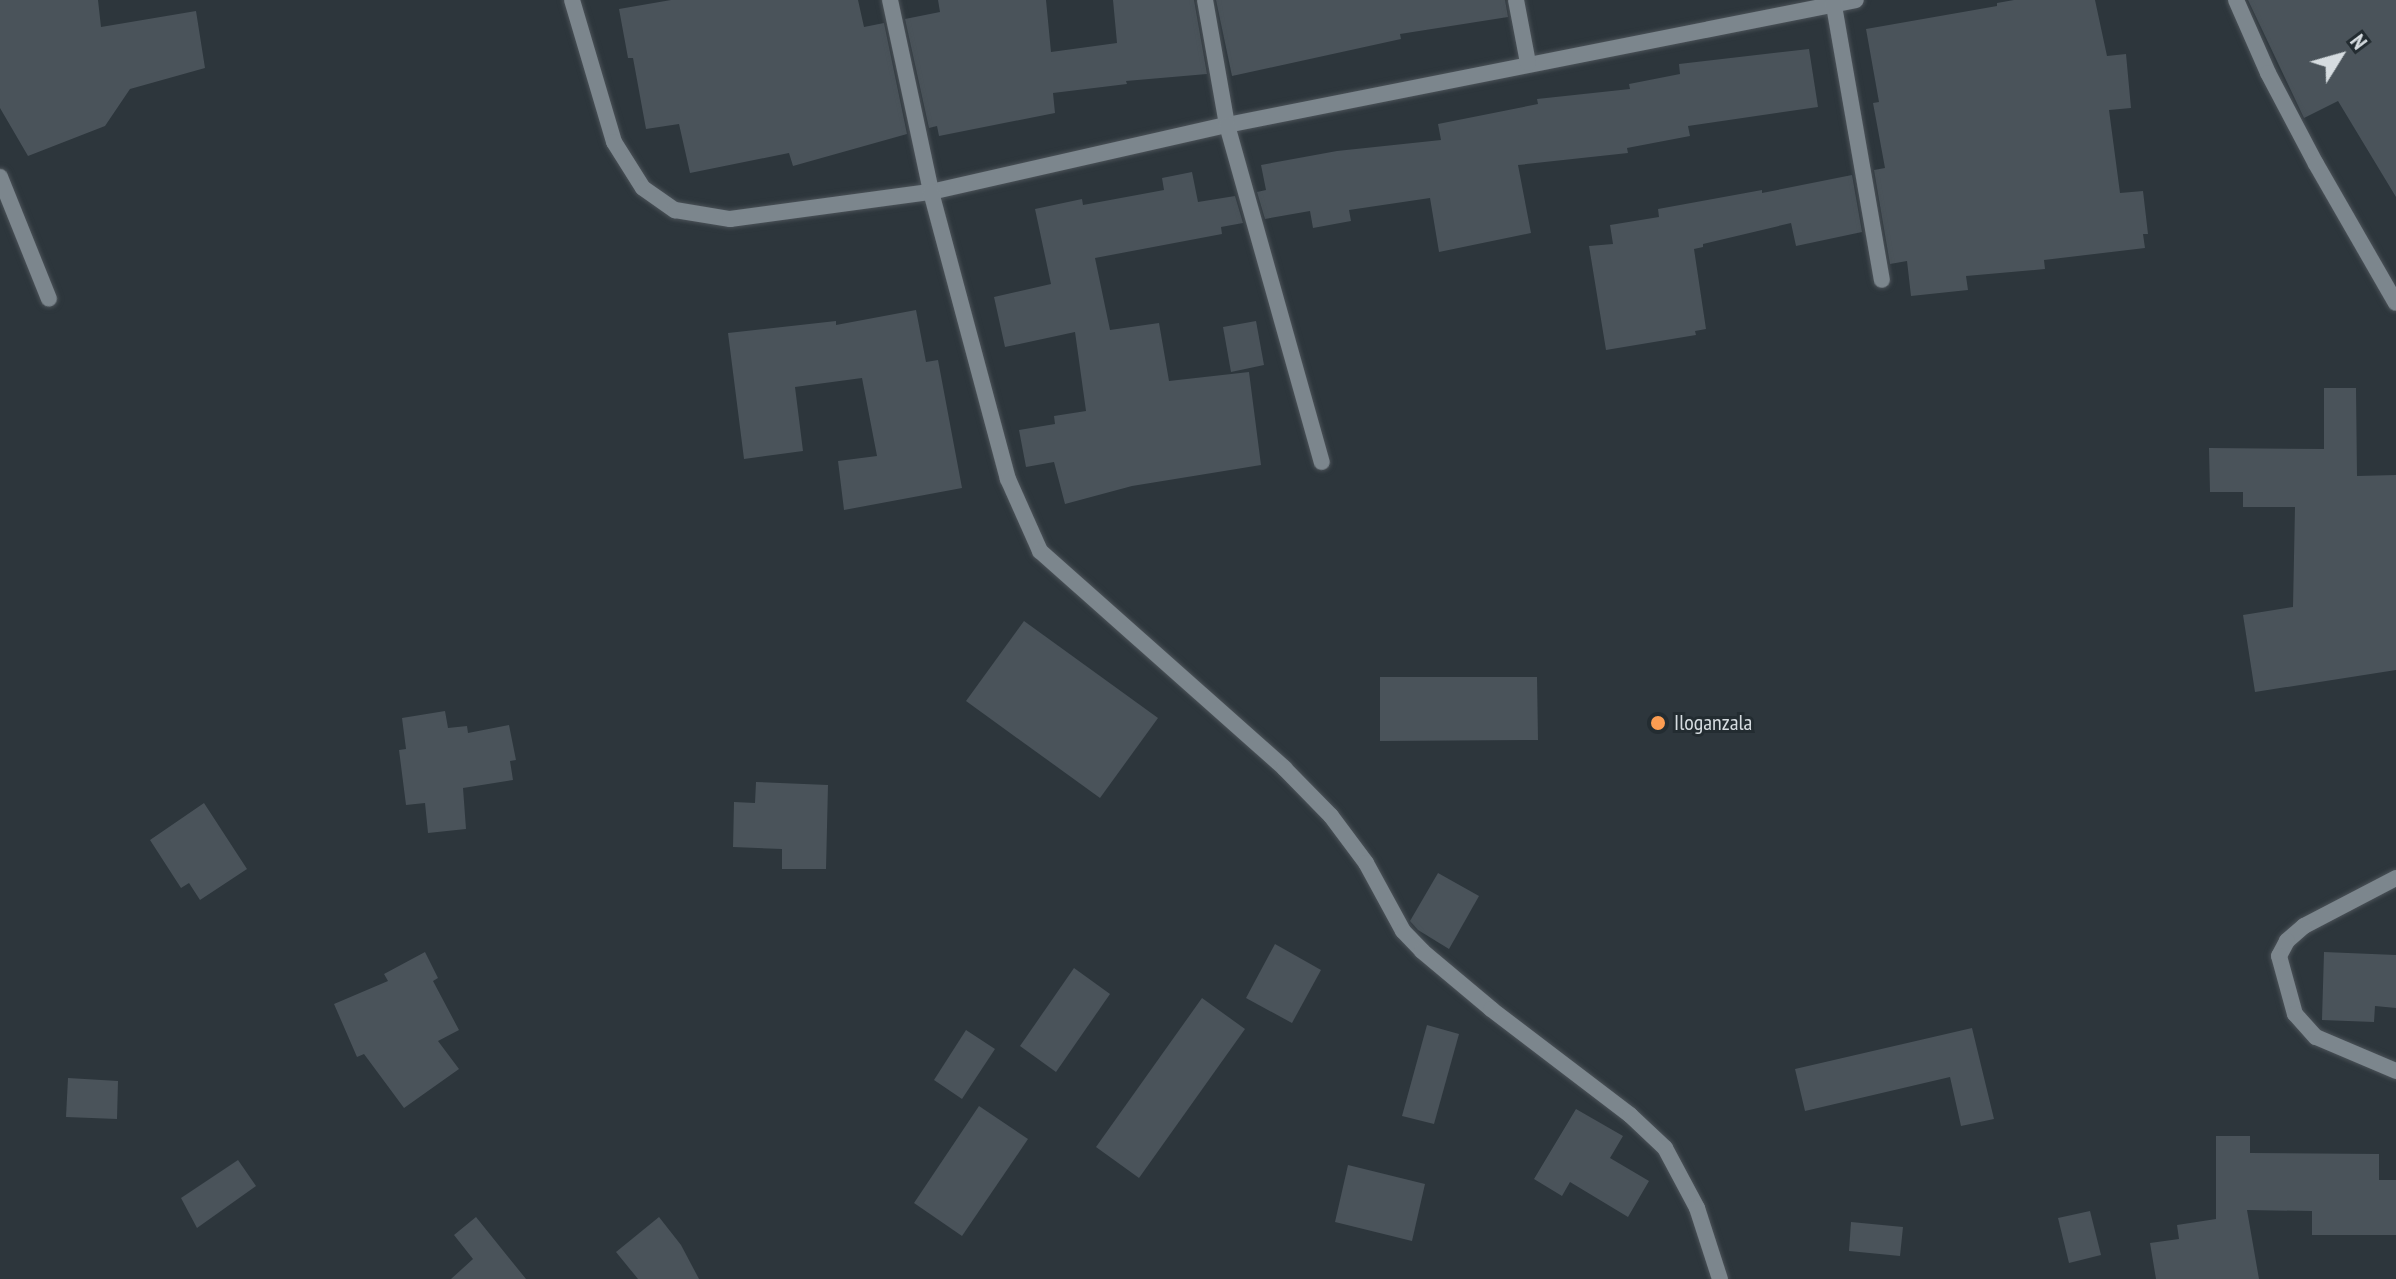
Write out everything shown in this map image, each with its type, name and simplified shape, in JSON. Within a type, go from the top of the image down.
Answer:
[{"type":"street","points":[[572,0],[614,142],[643,188],[675,210],[730,219],[931,192],[1227,125],[1528,63],[1649,44],[1834,2],[1856,0]]},
{"type":"street","points":[[890,0],[931,192],[1008,479],[1040,551],[1284,768],[1331,816],[1366,863],[1403,931],[1422,951],[1491,1009],[1630,1115],[1665,1148],[1697,1208],[1720,1279]]},
{"type":"street","points":[[1205,0],[1227,125],[1322,462]]},
{"type":"street","points":[[1516,0],[1528,63]]},
{"type":"street","points":[[2236,0],[2268,73],[2316,164],[2396,303]]},
{"type":"street","points":[[1834,2],[1882,280]]},
{"type":"street","points":[[0,177],[49,299]]},
{"type":"street","points":[[2396,878],[2304,926],[2287,941],[2279,956],[2295,1014],[2316,1037],[2396,1071]]},
{"type":"building","points":[[0,0],[98,0],[101,27],[196,11],[205,68],[130,89],[105,126],[28,156],[0,108]]},
{"type":"building","points":[[671,0],[858,0],[864,27],[884,23],[907,134],[793,166],[789,153],[690,173],[679,124],[646,129],[633,58],[628,58],[619,9]]},
{"type":"building","points":[[938,0],[1046,0],[1051,52],[1117,43],[1113,0],[1194,0],[1207,74],[1126,81],[1127,84],[1053,93],[1055,113],[939,136],[937,126],[929,128],[905,19],[940,12]]},
{"type":"building","points":[[1216,0],[1505,0],[1508,17],[1400,34],[1401,39],[1232,76]]},
{"type":"building","points":[[2014,0],[2095,0],[2107,56],[2126,54],[2131,108],[2109,110],[2120,193],[2143,191],[2148,234],[2143,234],[2145,248],[2044,260],[2045,269],[1966,276],[1968,290],[1911,296],[1907,261],[1890,264],[1874,170],[1885,168],[1873,103],[1879,102],[1866,29],[1997,6],[1997,3]]},
{"type":"building","points":[[2248,0],[2396,0],[2396,197],[2338,101],[2304,118]]},
{"type":"building","points":[[1809,49],[1818,107],[1688,126],[1690,136],[1627,148],[1628,153],[1518,165],[1531,233],[1439,252],[1430,198],[1349,210],[1351,221],[1313,228],[1310,211],[1265,219],[1257,192],[1266,190],[1261,165],[1337,151],[1441,140],[1438,124],[1538,104],[1537,99],[1630,89],[1629,84],[1680,74],[1679,64]]},
{"type":"building","points":[[1192,172],[1198,202],[1235,196],[1243,223],[1221,227],[1222,234],[1095,258],[1110,330],[1159,323],[1169,381],[1249,372],[1261,465],[1132,486],[1065,504],[1054,462],[1026,467],[1019,430],[1055,424],[1054,416],[1086,411],[1075,332],[1005,347],[994,297],[1051,284],[1035,209],[1082,199],[1083,205],[1164,190],[1162,178]]},
{"type":"building","points":[[1852,175],[1862,232],[1796,246],[1791,223],[1703,244],[1703,247],[1694,249],[1706,329],[1695,331],[1696,335],[1606,350],[1589,246],[1613,244],[1610,225],[1659,217],[1658,209]]},
{"type":"building","points":[[916,310],[926,362],[938,360],[962,488],[844,510],[838,461],[877,456],[862,378],[795,387],[803,451],[744,459],[728,333],[836,321],[836,325]]},
{"type":"building","points":[[1256,321],[1264,365],[1231,372],[1223,327]]},
{"type":"building","points":[[2324,388],[2356,388],[2357,476],[2396,475],[2396,670],[2255,692],[2243,615],[2293,607],[2295,507],[2243,507],[2243,492],[2210,492],[2209,448],[2324,449]]},
{"type":"building","points":[[1024,621],[1158,718],[1100,798],[966,701]]},
{"type":"building","points":[[1380,677],[1537,677],[1538,740],[1380,741]]},
{"type":"building","points":[[445,711],[448,728],[467,726],[468,733],[509,725],[516,760],[510,761],[513,780],[463,788],[466,829],[428,833],[425,803],[406,805],[399,750],[406,749],[402,718]]},
{"type":"building","points":[[756,782],[828,785],[826,869],[782,869],[782,849],[733,847],[734,802],[755,803]]},
{"type":"building","points":[[204,803],[247,869],[200,900],[189,883],[181,888],[150,840]]},
{"type":"building","points":[[1438,873],[1479,896],[1449,949],[1418,930],[1410,921]]},
{"type":"building","points":[[1275,944],[1321,970],[1292,1023],[1246,998]]},
{"type":"building","points":[[425,952],[438,978],[433,981],[459,1030],[438,1041],[459,1069],[404,1108],[364,1054],[357,1057],[334,1004],[388,981],[384,974]]},
{"type":"building","points":[[2324,952],[2396,955],[2396,1008],[2375,1006],[2374,1022],[2322,1020]]},
{"type":"building","points":[[1074,968],[1110,994],[1056,1072],[1020,1046]]},
{"type":"building","points":[[1202,998],[1245,1029],[1139,1178],[1096,1147]]},
{"type":"building","points":[[1427,1025],[1459,1034],[1434,1124],[1402,1116]]},
{"type":"building","points":[[1972,1028],[1994,1119],[1961,1126],[1950,1077],[1805,1111],[1795,1069]]},
{"type":"building","points":[[966,1030],[995,1049],[962,1099],[934,1080]]},
{"type":"building","points":[[68,1078],[118,1081],[117,1119],[66,1117]]},
{"type":"building","points":[[979,1106],[1028,1139],[962,1236],[914,1203]]},
{"type":"building","points":[[1576,1109],[1623,1136],[1610,1158],[1649,1181],[1628,1217],[1570,1182],[1562,1196],[1534,1179]]},
{"type":"building","points":[[2216,1136],[2250,1136],[2250,1153],[2379,1154],[2379,1180],[2396,1180],[2396,1235],[2312,1235],[2312,1211],[2247,1210],[2259,1279],[2156,1279],[2150,1243],[2179,1239],[2177,1225],[2216,1219]]},
{"type":"building","points":[[238,1160],[256,1186],[197,1228],[181,1198]]},
{"type":"building","points":[[1348,1165],[1425,1184],[1412,1241],[1335,1222]]},
{"type":"building","points":[[2090,1211],[2101,1255],[2069,1263],[2058,1218]]},
{"type":"building","points":[[476,1217],[526,1279],[451,1279],[473,1259],[454,1235]]},
{"type":"building","points":[[659,1217],[681,1245],[699,1279],[638,1279],[616,1252]]},
{"type":"building","points":[[1851,1222],[1903,1227],[1900,1256],[1849,1251]]},
{"type":"place","name":"Iloganzala","points":[[1658,723]]}]
